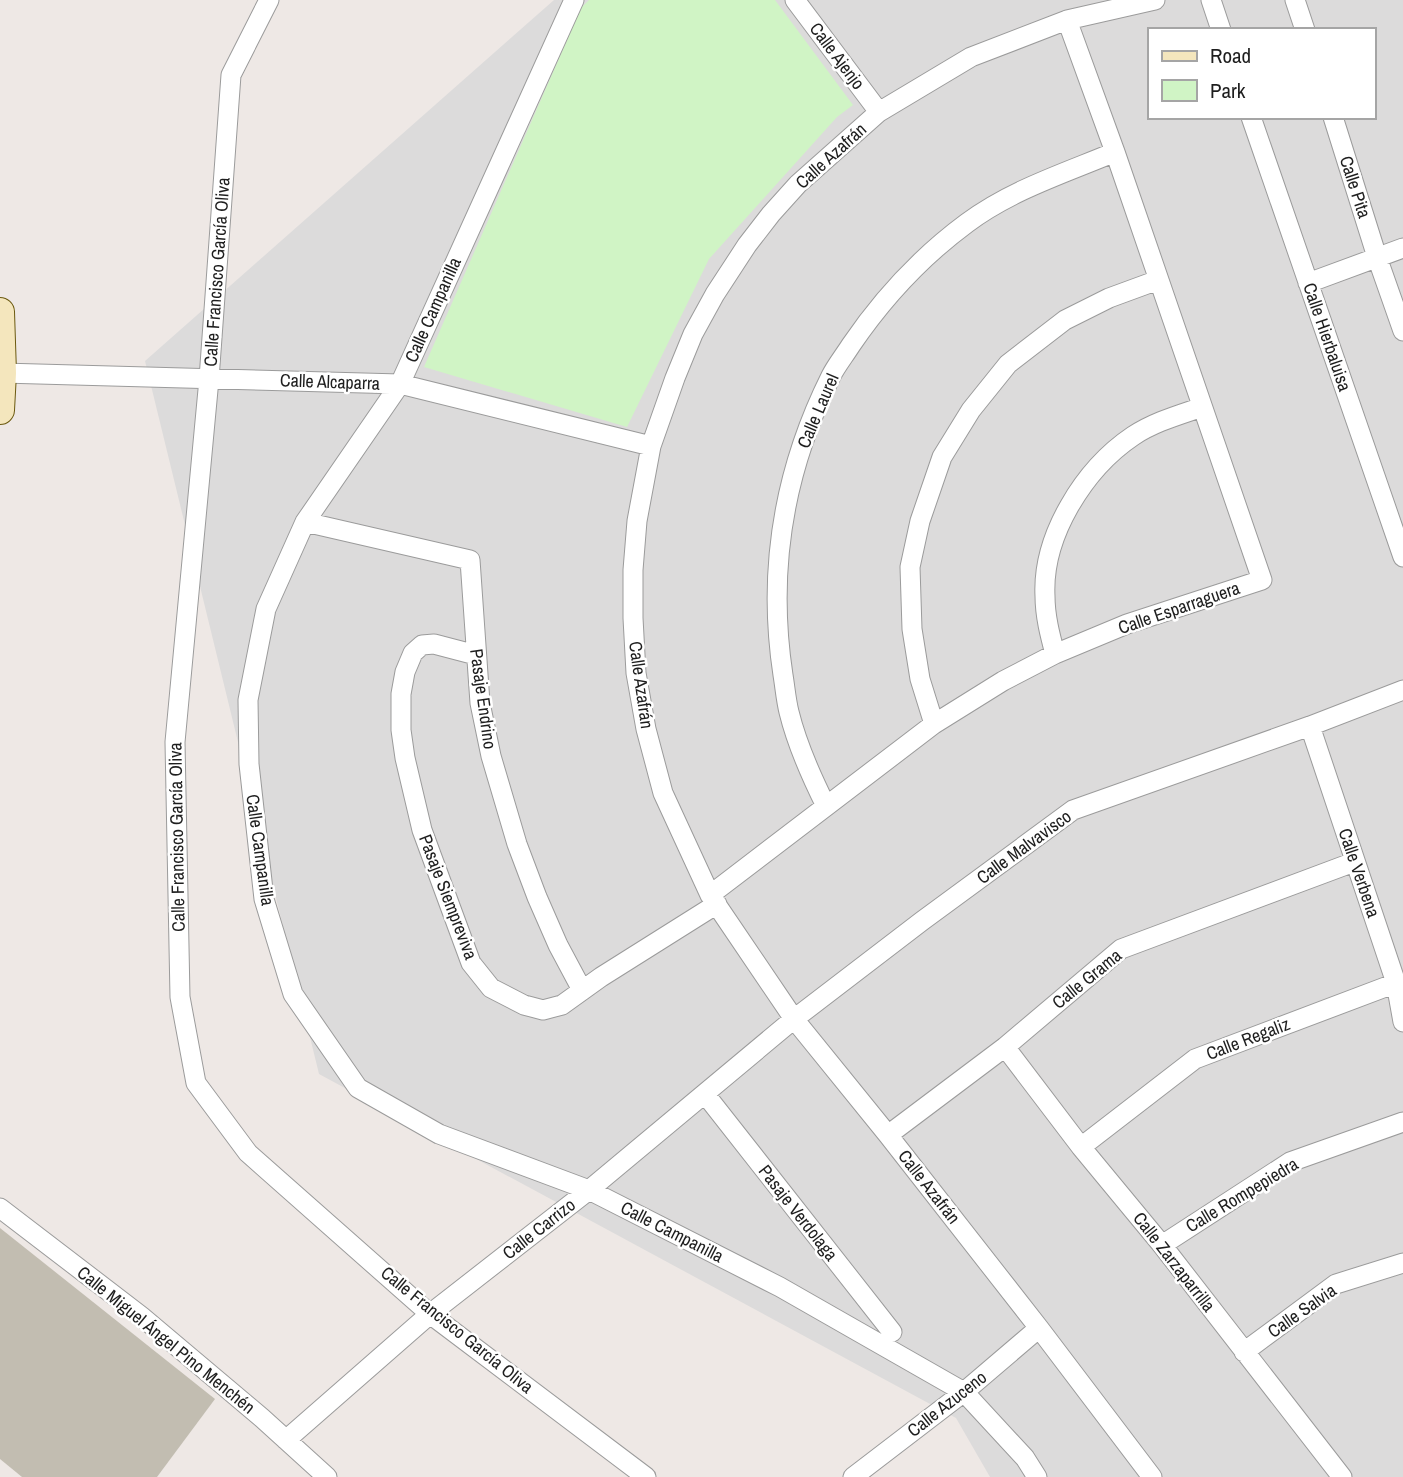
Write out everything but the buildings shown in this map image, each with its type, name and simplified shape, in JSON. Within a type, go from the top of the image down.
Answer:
[{"type":"main road","points":[[0,312],[0,410]]},
{"type":"street","name":"Calle Francisco García Oliva","points":[[269,0],[231,75],[209,379],[175,743],[180,997],[196,1083],[248,1153],[430,1314],[646,1477]]},
{"type":"street","name":"Calle Campanilla","points":[[574,0],[400,384],[305,522],[266,609],[248,700],[249,764],[264,900],[293,994],[358,1088],[439,1134],[589,1190],[780,1287],[964,1392],[1025,1458],[1037,1477]]},
{"type":"street","name":"Calle Ajenjo","points":[[794,0],[879,113]]},
{"type":"street","name":"Calle Azafrán","points":[[1152,1477],[1039,1328],[794,1019],[713,900],[663,793],[646,729],[636,673],[633,570],[637,521],[651,446],[693,334],[715,293],[747,245],[798,184],[879,113],[971,57],[1068,20],[1156,0]]},
{"type":"street","points":[[1211,0],[1220,28]]},
{"type":"street","points":[[1295,0],[1304,28]]},
{"type":"street","name":"Calle Esparraguera","points":[[713,900],[826,806],[934,724],[1003,681],[1055,654],[1127,624],[1262,580],[1068,20]]},
{"type":"street","name":"Calle Hierbaluisa","points":[[1252,119],[1403,557]]},
{"type":"street","name":"Calle Pita","points":[[1334,119],[1403,331]]},
{"type":"street","name":"Calle Laurel","points":[[826,806],[808,771],[789,712],[779,645],[776,596],[779,539],[789,488],[806,433],[831,374],[891,291],[929,253],[969,221],[1013,195],[1115,152]]},
{"type":"street","points":[[1308,283],[1403,248]]},
{"type":"street","points":[[934,724],[920,679],[912,629],[910,567],[920,521],[942,457],[971,410],[1008,364],[1065,320],[1108,298],[1158,280]]},
{"type":"street","name":"Calle Alcaparra","points":[[2,373],[400,384],[651,446]]},
{"type":"street","points":[[1055,654],[1047,624],[1044,593],[1055,537],[1064,514],[1104,461],[1132,436],[1154,424],[1202,407]]},
{"type":"street","name":"Pasaje Endrino","points":[[305,522],[470,560],[480,703],[491,756],[517,844],[537,897],[582,990]]},
{"type":"street","name":"Pasaje Siempreviva","points":[[476,655],[434,644],[422,645],[413,653],[405,672],[401,694],[401,730],[422,830],[471,962],[491,988],[524,1005],[542,1010],[562,1005],[713,900]]},
{"type":"street","name":"Calle Malvavisco","points":[[794,1019],[1073,810],[1403,690]]},
{"type":"street","name":"Calle Verbena","points":[[1310,726],[1396,983],[1403,1022]]},
{"type":"street","name":"Calle Grama","points":[[888,1135],[1005,1047],[1121,949],[1354,862]]},
{"type":"street","name":"Calle Regaliz","points":[[1081,1147],[1195,1059],[1396,983]]},
{"type":"street","name":"Calle Carrizo","points":[[286,1440],[430,1314],[589,1190],[794,1019]]},
{"type":"street","name":"Calle Zarzaparrilla","points":[[1005,1047],[1342,1477]]},
{"type":"street","name":"Pasaje Verdolaga","points":[[705,1094],[892,1332]]},
{"type":"street","name":"Calle Rompepiedra","points":[[1161,1245],[1290,1162],[1403,1122]]},
{"type":"street","name":"Calle Miguel Ángel Pino Menchén","points":[[0,1208],[141,1316],[327,1477]]},
{"type":"street","name":"Calle Salvia","points":[[1244,1352],[1336,1284],[1403,1263]]},
{"type":"street","name":"Calle Azuceno","points":[[853,1477],[964,1392],[1039,1328]]},
{"type":"shaded area","points":[[554,0],[1403,0],[1403,1477],[990,1477],[956,1418],[319,1074],[145,361]]},
{"type":"shaded area","points":[[0,1228],[215,1399],[157,1477],[22,1477],[0,1459]]},
{"type":"green space","points":[[589,0],[775,0],[853,105],[837,117],[709,259],[627,427],[424,367],[581,8]]}]
